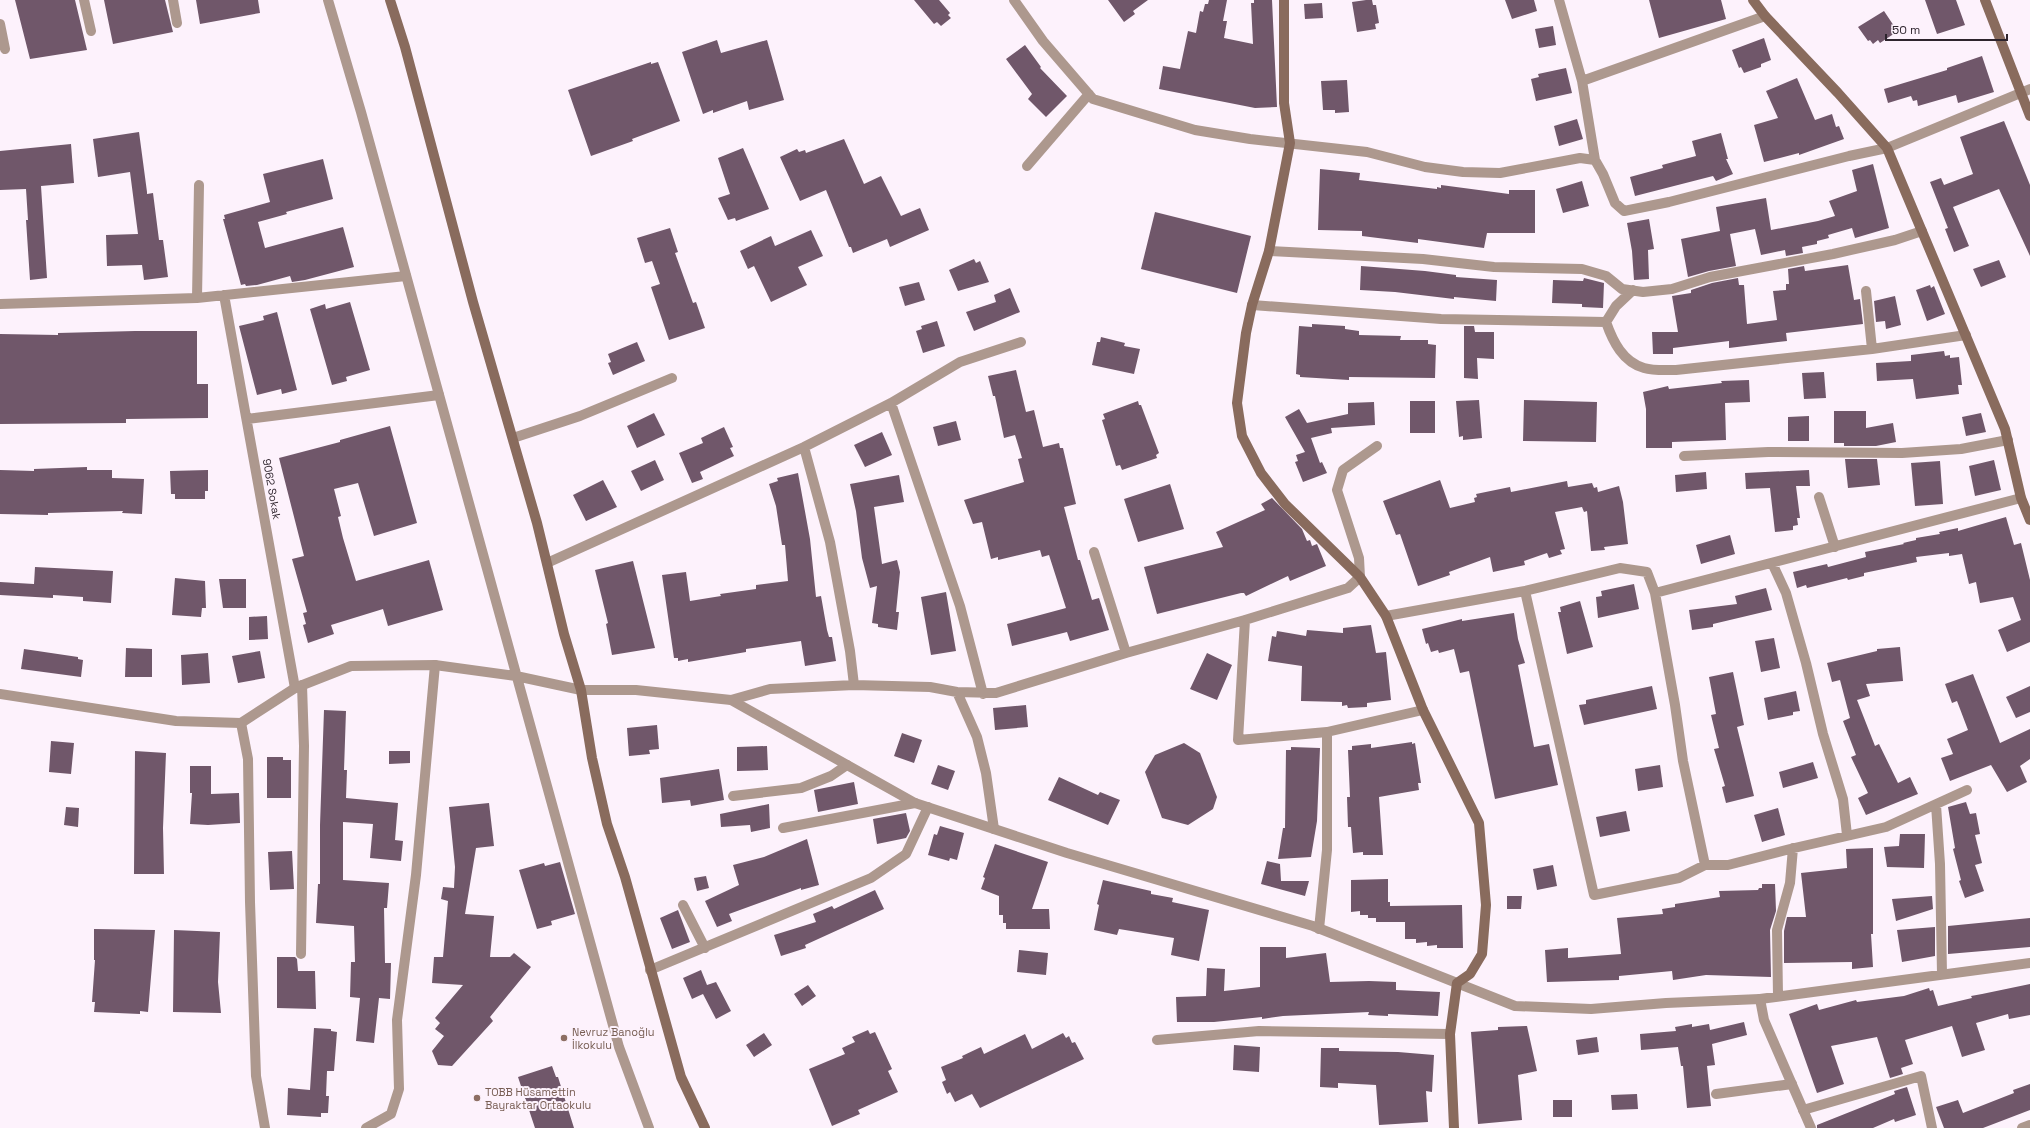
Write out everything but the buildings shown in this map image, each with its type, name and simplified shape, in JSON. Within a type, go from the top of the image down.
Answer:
[{"type":"main road","points":[[390,0],[405,47],[473,302],[513,438],[547,563],[564,634],[580,690],[592,758],[607,824],[625,877],[681,1077],[705,1128]]},
{"type":"main road","points":[[1284,0],[1284,103],[1290,143],[1269,251],[1252,305],[1246,333],[1237,403],[1242,436],[1261,473],[1285,504],[1360,577],[1386,616],[1423,710],[1479,823],[1486,905],[1482,954],[1470,974],[1457,983],[1450,1034],[1454,1128]]},
{"type":"main road","points":[[1753,0],[1765,16],[1838,93],[1887,148],[2005,429],[2021,498],[2030,520]]},
{"type":"main road","points":[[1985,0],[2025,91],[2030,116]]},
{"type":"street","points":[[84,0],[91,31]]},
{"type":"street","points":[[173,0],[177,23]]},
{"type":"street","points":[[328,0],[361,112],[516,676],[571,868],[619,1047],[649,1128]]},
{"type":"street","points":[[1014,0],[1043,41],[1093,98],[1194,130],[1367,152],[1425,167],[1463,172],[1500,173],[1580,158],[1595,160]]},
{"type":"street","points":[[1559,0],[1582,81],[1595,160],[1603,174],[1615,203],[1624,211],[1669,202],[1841,158],[1887,148],[2025,91]]},
{"type":"street","points":[[1582,81],[1765,16]]},
{"type":"street","points":[[0,24],[5,49]]},
{"type":"street","points":[[1027,166],[1089,94]]},
{"type":"street","points":[[197,298],[199,186]]},
{"type":"street","points":[[1269,251],[1423,259],[1494,267],[1582,269],[1606,276],[1622,288],[1643,292],[1672,288],[1710,277],[1833,254],[1895,240],[1922,231]]},
{"type":"street","points":[[0,304],[197,298],[406,276]]},
{"type":"street","points":[[1606,322],[1616,306],[1633,290]]},
{"type":"street","points":[[1866,292],[1872,349]]},
{"type":"street","name":"9062 Sokak","points":[[224,295],[299,686],[304,746],[302,954]]},
{"type":"street","points":[[1252,305],[1441,319],[1606,322]]},
{"type":"street","points":[[1606,322],[1621,354],[1633,363],[1645,368],[1676,370],[1872,349],[1966,335]]},
{"type":"street","points":[[547,563],[804,447],[891,403],[960,362],[1021,342]]},
{"type":"street","points":[[513,438],[580,416],[672,378]]},
{"type":"street","points":[[247,419],[439,395]]},
{"type":"street","points":[[891,403],[960,606],[983,694]]},
{"type":"street","points":[[1684,456],[1768,452],[1902,453],[1961,449],[2008,440]]},
{"type":"street","points":[[0,694],[176,721],[241,723],[299,686],[351,666],[435,665],[516,676],[580,690],[636,690],[731,700],[770,689],[854,685],[930,687],[957,692],[983,694],[996,693],[1126,653],[1245,620],[1348,588],[1360,577],[1359,558],[1337,490],[1343,470],[1377,446]]},
{"type":"street","points":[[804,447],[830,542],[850,651],[854,685]]},
{"type":"street","points":[[1819,497],[1835,547]]},
{"type":"street","points":[[1655,593],[2021,498]]},
{"type":"street","points":[[1094,552],[1126,653]]},
{"type":"street","points":[[1772,563],[1786,593],[1806,663],[1823,734],[1842,799],[1847,835]]},
{"type":"street","points":[[1386,616],[1525,591],[1620,568],[1647,572],[1655,593],[1675,705],[1683,761],[1705,865]]},
{"type":"street","points":[[1525,591],[1594,895],[1679,878],[1705,865],[1728,865],[1847,835],[1886,827],[1967,790]]},
{"type":"street","points":[[1245,620],[1238,740],[1328,732],[1423,710]]},
{"type":"street","points":[[366,1128],[391,1114],[399,1089],[397,1020],[416,875],[435,665]]},
{"type":"street","points":[[957,692],[977,737],[986,773],[994,829]]},
{"type":"street","points":[[731,700],[847,766],[916,803],[1162,882],[1319,929],[1514,1006],[1591,1009],[1666,1003],[1760,999],[2030,963]]},
{"type":"street","points":[[241,723],[248,759],[250,902],[256,1076],[265,1128]]},
{"type":"street","points":[[1319,929],[1327,850],[1328,732]]},
{"type":"street","points":[[733,796],[800,788],[831,776],[847,766]]},
{"type":"street","points":[[783,828],[916,803]]},
{"type":"street","points":[[1936,805],[1940,864],[1942,974]]},
{"type":"street","points":[[650,970],[871,878],[906,854],[928,807]]},
{"type":"street","points":[[1778,996],[1777,930],[1790,883],[1793,848]]},
{"type":"street","points":[[683,905],[705,948]]},
{"type":"street","points":[[1760,999],[1764,1020],[1811,1128]]},
{"type":"street","points":[[1157,1040],[1259,1031],[1450,1034]]},
{"type":"street","points":[[1803,1110],[1921,1076],[1932,1128]]},
{"type":"street","points":[[1716,1094],[1792,1084]]},
{"type":"street","points":[[2022,1128],[2030,1125]]},
{"type":"place","name":"Nevruz Banoğlu İlkokulu","points":[[564,1038]]},
{"type":"place","name":"TOBB Hüsamettin Bayraktar Ortaokulu","points":[[477,1098]]}]
